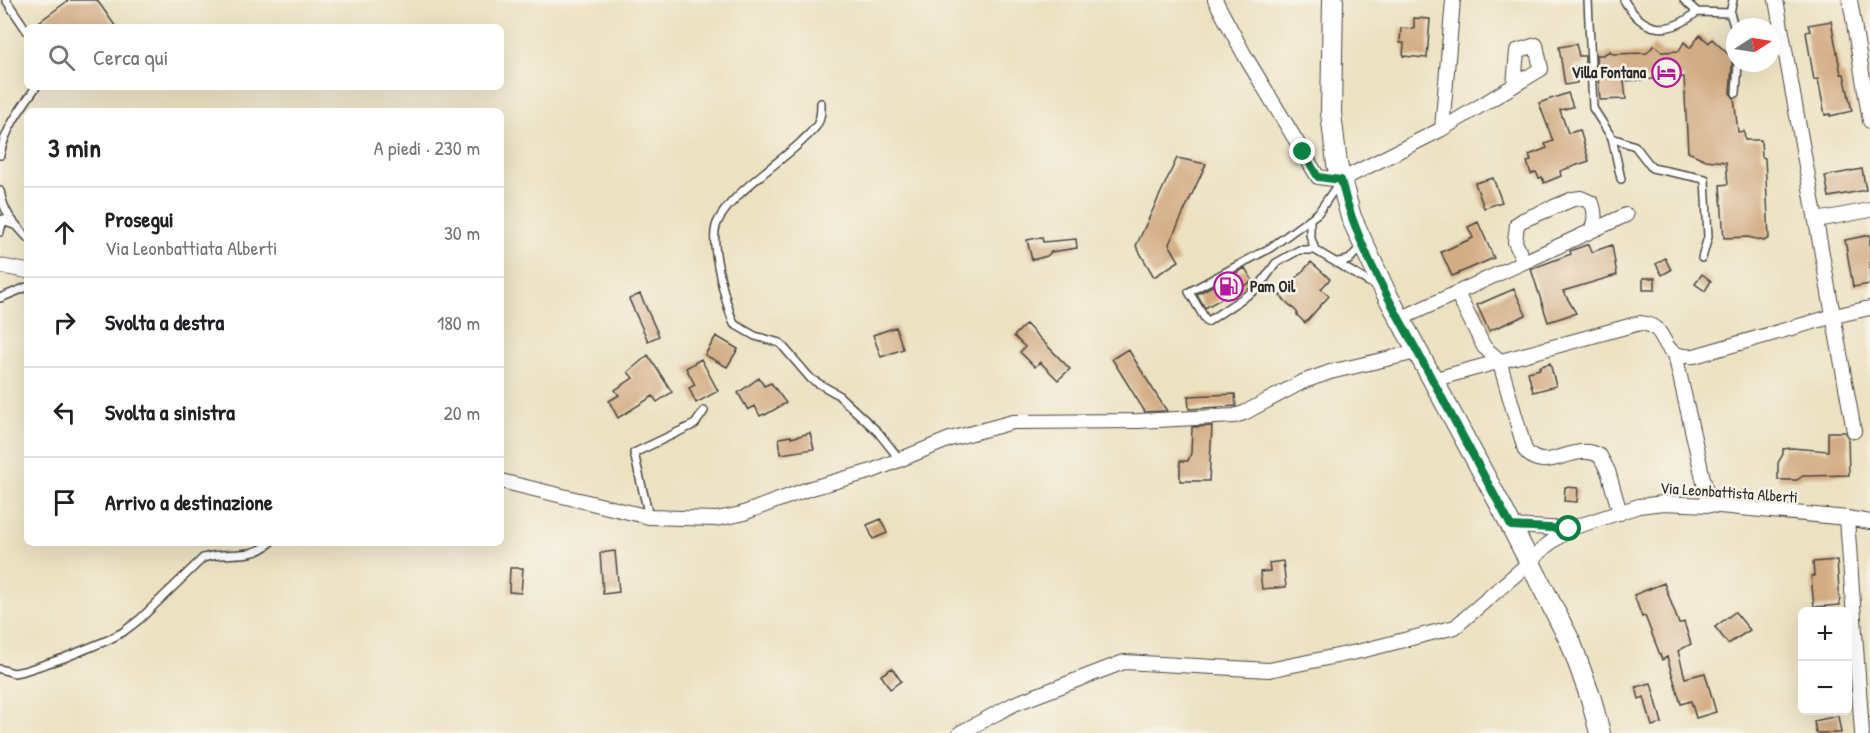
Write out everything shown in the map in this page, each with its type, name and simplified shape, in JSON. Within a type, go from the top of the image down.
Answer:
[{"type":"main road","points":[[1333,0],[1331,113],[1341,180],[1349,212],[1362,245],[1385,291],[1571,643],[1591,699],[1600,733]]},
{"type":"street","points":[[1215,0],[1245,56],[1318,177],[1341,180],[1442,129],[1514,85]]},
{"type":"street","points":[[1442,129],[1453,0]]},
{"type":"street","points":[[1776,0],[1854,431]]},
{"type":"street","points":[[1850,0],[1870,121]]},
{"type":"street","points":[[1524,262],[1515,242],[1518,224],[1524,220],[1573,199],[1581,198],[1592,203],[1595,212],[1596,219],[1592,231]]},
{"type":"street","points":[[1817,220],[1870,210]]},
{"type":"street","points":[[1400,319],[1626,215]]},
{"type":"street","points":[[0,266],[24,270]]},
{"type":"street","points":[[1457,293],[1484,347],[1499,360],[1525,450],[1531,458],[1539,461],[1586,450],[1600,456],[1608,471],[1620,513]]},
{"type":"street","points":[[1432,380],[1640,322],[1648,323],[1656,328],[1670,351],[1675,354],[1694,356],[1870,308]]},
{"type":"street","points":[[504,482],[649,517],[716,519],[741,514],[808,489],[901,461],[950,440],[1013,422],[1138,421],[1234,416],[1302,382],[1330,372],[1417,352]]},
{"type":"street","points":[[1675,354],[1709,505]]},
{"type":"street","name":"Via Leonbattista Alberti","points":[[960,733],[1014,704],[1124,662],[1269,670],[1361,651],[1455,627],[1546,546],[1569,529],[1650,503],[1709,505],[1870,522]]},
{"type":"street","points":[[1847,518],[1862,733]]},
{"type":"street","points":[[1511,526],[1569,529]]},
{"type":"lane","points":[[6,0],[24,27]]},
{"type":"lane","points":[[1588,0],[1593,108],[1612,138],[1621,179]]},
{"type":"lane","points":[[1624,0],[1640,21],[1658,28],[1686,21],[1697,12]]},
{"type":"lane","points":[[1684,0],[1697,12],[1730,13]]},
{"type":"lane","points":[[1732,18],[1730,13],[1733,0]]},
{"type":"lane","points":[[1736,93],[1737,72]]},
{"type":"lane","points":[[0,155],[3,141],[12,122],[34,90]]},
{"type":"lane","points":[[821,103],[821,113],[816,126],[789,153],[748,187],[721,215],[714,240],[724,292],[734,324],[745,332],[780,343],[811,379],[837,394],[878,432],[901,461]]},
{"type":"lane","points":[[1612,138],[1635,147],[1652,168],[1705,179],[1708,237],[1702,258]]},
{"type":"lane","points":[[1341,180],[1318,213],[1310,219],[1270,248],[1189,292],[1207,322],[1258,288],[1276,262],[1299,250],[1315,249],[1385,291]]},
{"type":"lane","points":[[0,190],[3,207],[0,232]]},
{"type":"lane","points":[[3,207],[24,234]]},
{"type":"lane","points":[[1310,219],[1310,235],[1315,249]]},
{"type":"lane","points":[[2,221],[24,230]]},
{"type":"lane","points":[[1335,262],[1349,260],[1362,245]]},
{"type":"lane","points":[[0,298],[24,288]]},
{"type":"lane","points":[[649,517],[634,453],[695,424],[704,411]]},
{"type":"lane","points":[[0,669],[14,673],[24,671],[108,640],[140,619],[203,558],[214,554],[254,553],[265,546]]},
{"type":"building","points":[[69,0],[97,0],[114,24],[36,24]]},
{"type":"building","points":[[1414,18],[1430,19],[1427,58],[1403,56],[1404,43],[1400,43],[1401,28],[1414,29]]},
{"type":"building","points":[[1831,21],[1841,74],[1844,74],[1852,111],[1830,116],[1830,114],[1825,115],[1818,79],[1814,80],[1806,32],[1810,31],[1808,25]]},
{"type":"building","points":[[1700,35],[1709,43],[1712,39],[1726,52],[1726,72],[1732,72],[1730,93],[1734,98],[1738,132],[1744,131],[1745,140],[1761,140],[1762,157],[1765,158],[1769,238],[1764,241],[1748,237],[1724,238],[1720,185],[1728,184],[1726,162],[1706,160],[1688,152],[1684,77],[1624,81],[1626,99],[1600,100],[1596,55],[1603,55],[1610,51],[1613,54],[1647,53],[1654,45],[1662,52],[1679,51],[1684,42],[1690,48]]},
{"type":"building","points":[[1576,44],[1579,56],[1585,56],[1585,65],[1574,67],[1577,83],[1565,85],[1559,47]]},
{"type":"building","points":[[1568,93],[1573,107],[1560,110],[1568,133],[1580,130],[1589,161],[1560,171],[1561,176],[1544,183],[1542,177],[1539,178],[1536,172],[1531,174],[1527,162],[1531,161],[1529,155],[1547,148],[1545,144],[1553,141],[1539,103]]},
{"type":"building","points":[[1177,158],[1206,164],[1169,244],[1179,261],[1154,277],[1136,246]]},
{"type":"building","points":[[1862,169],[1866,190],[1829,197],[1825,176]]},
{"type":"building","points":[[1493,178],[1502,202],[1484,208],[1475,183]]},
{"type":"building","points":[[1478,222],[1494,258],[1452,276],[1441,252],[1473,238],[1468,227]]},
{"type":"building","points":[[1870,235],[1870,284],[1853,287],[1845,240]]},
{"type":"building","points":[[1042,237],[1043,242],[1076,239],[1077,248],[1051,252],[1047,256],[1032,260],[1027,240]]},
{"type":"building","points":[[1589,244],[1592,252],[1612,245],[1617,275],[1563,291],[1576,313],[1548,322],[1531,269],[1571,254],[1570,251]]},
{"type":"building","points":[[1665,258],[1671,270],[1662,275],[1656,264]]},
{"type":"building","points":[[1311,262],[1330,279],[1321,289],[1329,296],[1305,323],[1280,296]]},
{"type":"building","points":[[1245,268],[1253,281],[1205,308],[1197,294]]},
{"type":"building","points":[[1702,274],[1711,281],[1705,291],[1695,284]]},
{"type":"building","points":[[1643,278],[1655,278],[1655,290],[1643,290]]},
{"type":"building","points":[[1514,289],[1526,315],[1489,331],[1477,305]]},
{"type":"building","points":[[640,294],[659,336],[648,341],[629,299]]},
{"type":"building","points":[[1026,324],[1070,369],[1058,380],[1040,362],[1035,367],[1020,352],[1025,347],[1014,336]]},
{"type":"building","points":[[896,327],[903,349],[881,357],[873,335]]},
{"type":"building","points":[[716,336],[738,349],[727,367],[705,355]]},
{"type":"building","points":[[1128,349],[1167,411],[1145,412],[1112,359]]},
{"type":"building","points":[[648,355],[672,392],[657,402],[653,396],[618,418],[609,401],[619,395],[615,390],[633,378],[628,372]]},
{"type":"building","points":[[701,359],[718,391],[696,403],[689,388],[695,385],[686,368]]},
{"type":"building","points":[[1550,363],[1556,386],[1533,392],[1528,372]]},
{"type":"building","points":[[759,378],[764,386],[771,383],[786,403],[760,416],[755,406],[748,410],[738,393]]},
{"type":"building","points":[[1235,394],[1236,406],[1189,409],[1188,396]]},
{"type":"building","points":[[1212,426],[1209,481],[1180,481],[1180,461],[1188,461],[1191,453],[1192,427]]},
{"type":"building","points":[[1828,432],[1845,432],[1848,438],[1849,475],[1803,476],[1797,480],[1778,480],[1778,463],[1783,449],[1828,451]]},
{"type":"building","points":[[810,433],[814,449],[781,454],[779,438],[791,436],[791,438]]},
{"type":"building","points":[[1565,487],[1578,488],[1577,502],[1564,501]]},
{"type":"building","points":[[881,519],[887,533],[873,539],[867,525]]},
{"type":"building","points":[[615,551],[619,592],[603,594],[600,553]]},
{"type":"building","points":[[1837,560],[1840,605],[1814,607],[1811,576],[1814,576],[1813,562]]},
{"type":"building","points":[[1283,561],[1286,587],[1262,589],[1260,572],[1270,571],[1269,563]]},
{"type":"building","points":[[510,568],[523,568],[521,593],[509,592]]},
{"type":"building","points":[[1664,583],[1679,624],[1684,622],[1691,644],[1678,651],[1685,678],[1705,673],[1716,712],[1696,718],[1691,701],[1681,704],[1667,657],[1662,660],[1645,616],[1642,617],[1634,595]]},
{"type":"building","points":[[1735,612],[1750,630],[1728,644],[1715,627]]},
{"type":"building","points":[[892,668],[901,681],[890,689],[881,675]]},
{"type":"building","points":[[1651,683],[1662,723],[1652,726],[1644,697],[1639,699],[1636,687]]},
{"type":"building","points":[[1838,716],[1841,733],[1816,733],[1814,721]]},
{"type":"place","name":"Villa Fontana","points":[[1667,72]]},
{"type":"place","name":"Pam Oil","points":[[1229,286]]},
{"type":"route","points":[[1303,152],[1318,177],[1341,180],[1347,206],[1362,245],[1511,526],[1569,529]]}]
